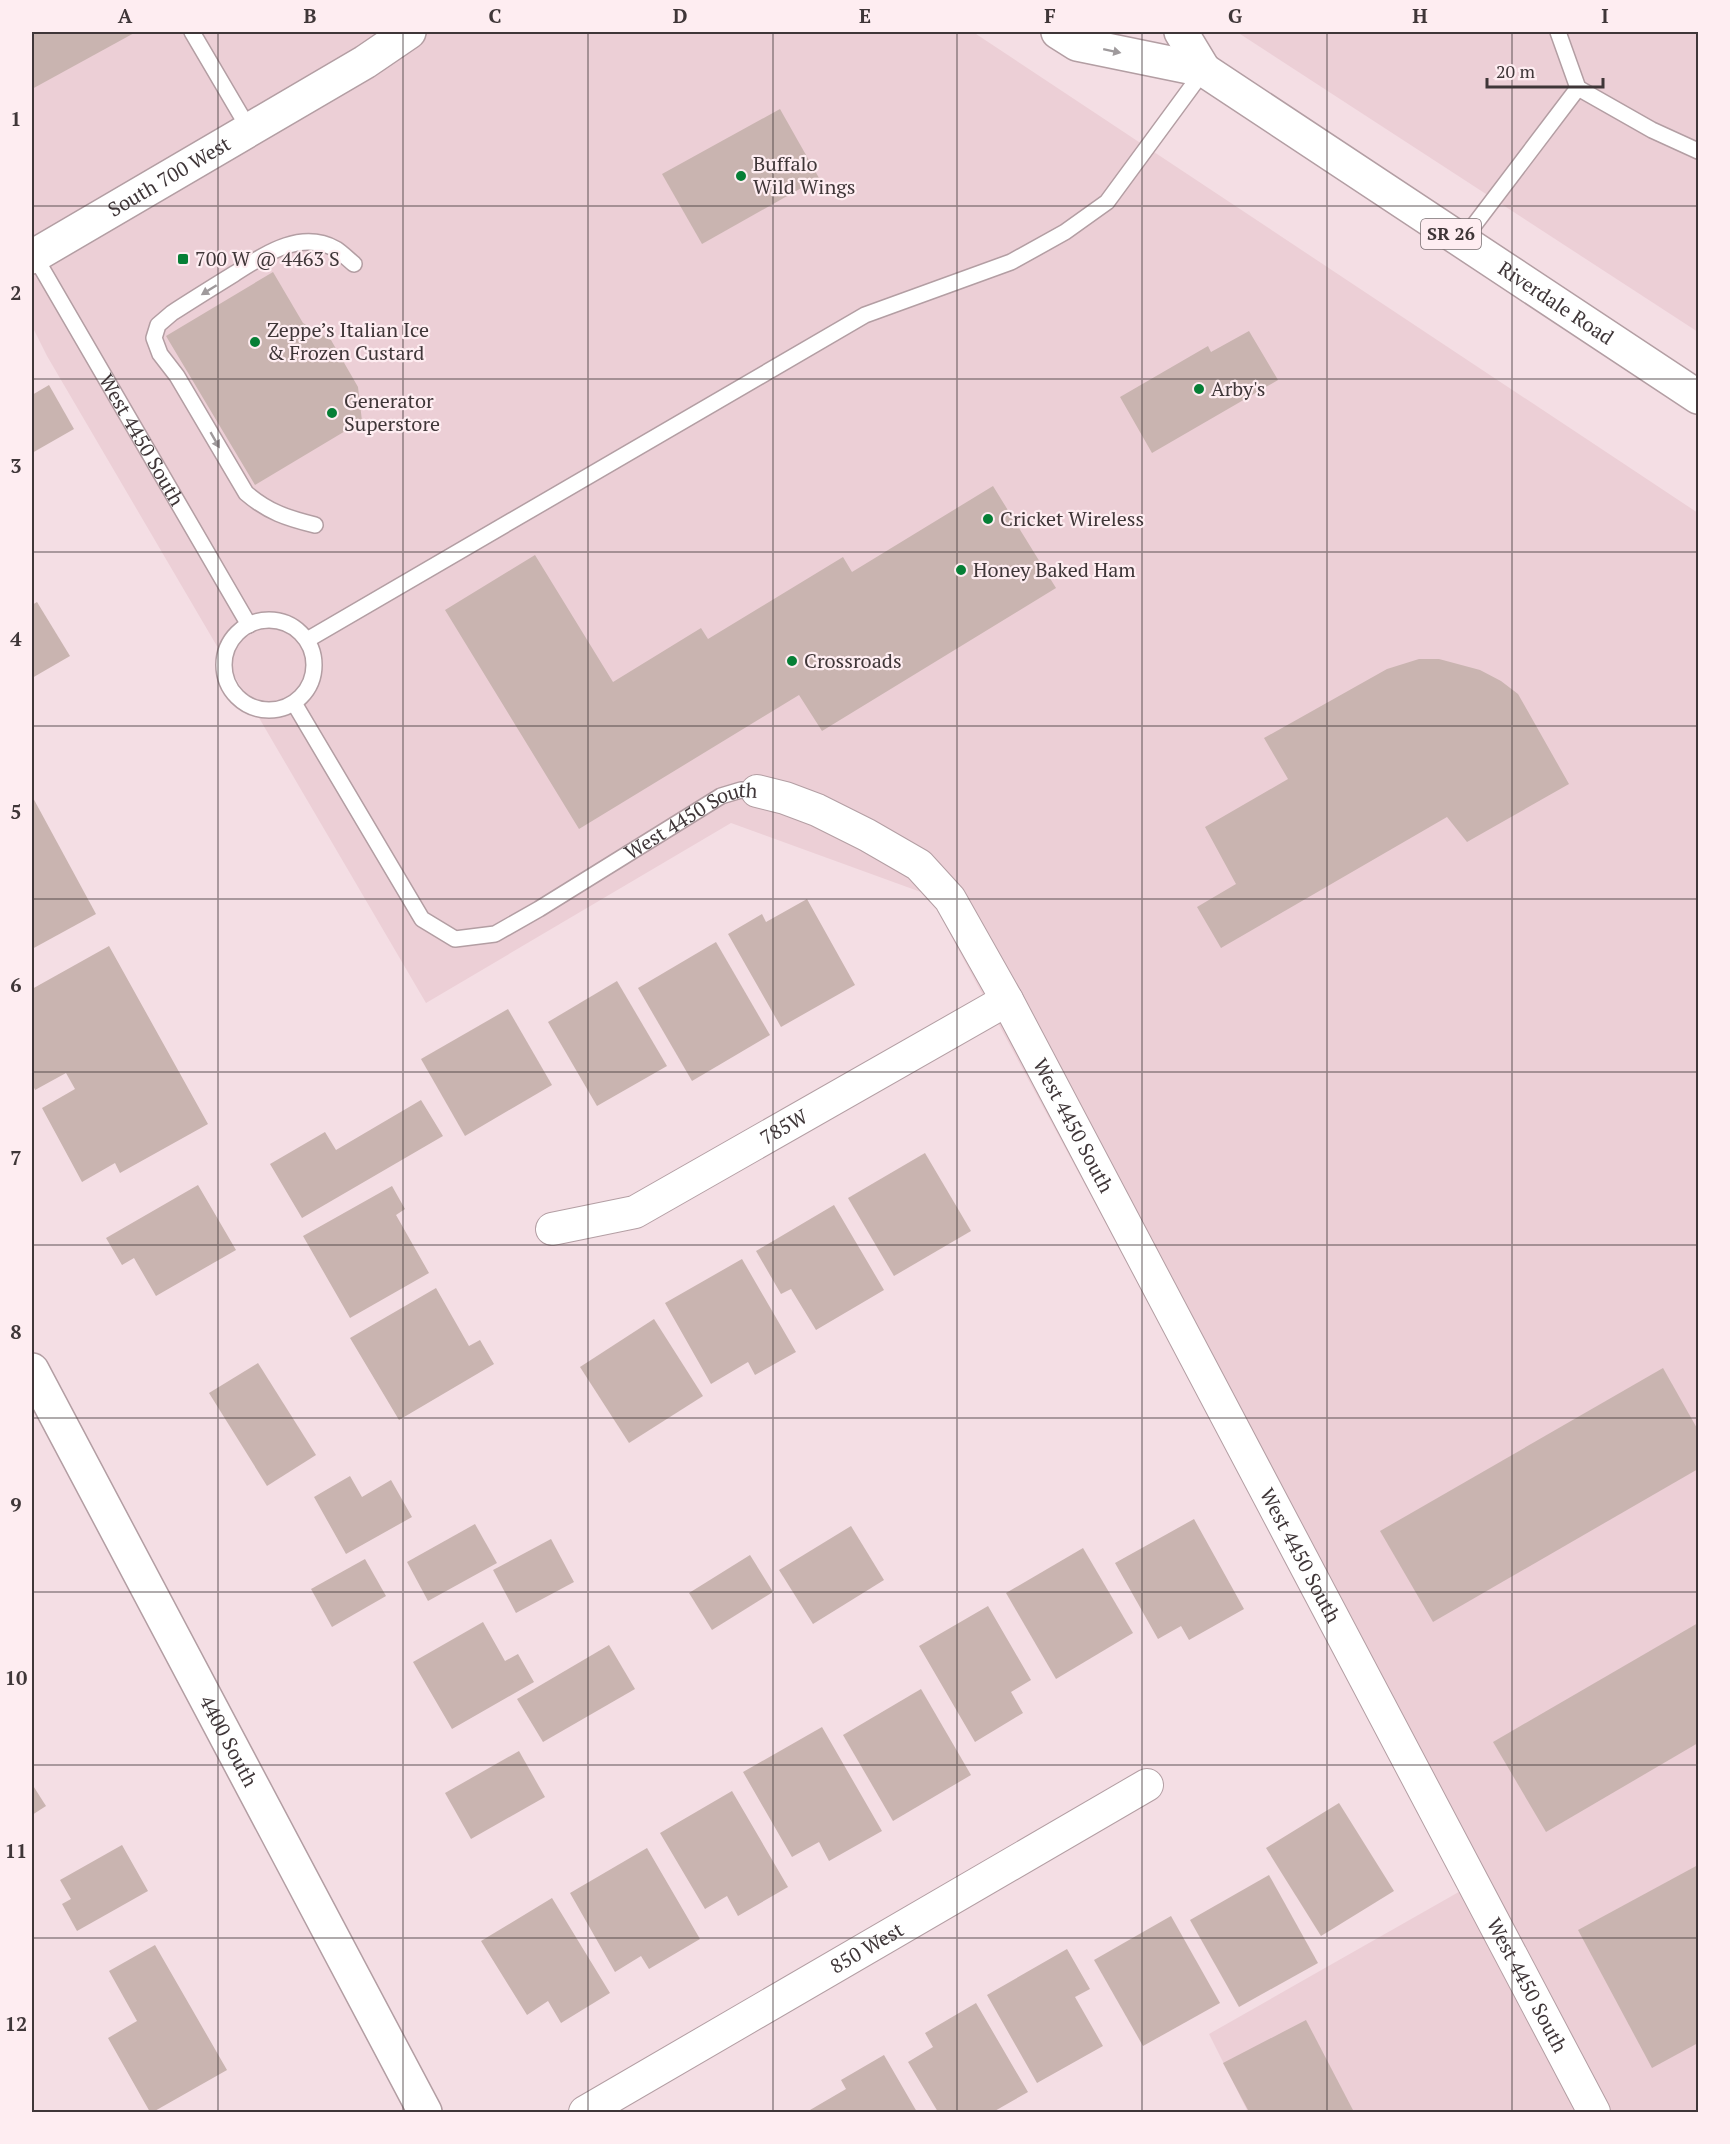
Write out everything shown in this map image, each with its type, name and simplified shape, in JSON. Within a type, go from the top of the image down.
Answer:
[{"type":"street","name":"South 700 West","points":[[33,256],[364,62],[409,32]]},
{"type":"street","name":"Riverdale Road","points":[[1058,32],[1077,44],[1204,70],[1698,397]]},
{"type":"street","name":"Riverdale Road","points":[[1181,32],[1204,70]]},
{"type":"street","name":"West 4450 South","points":[[757,791],[817,810],[867,835],[919,865],[950,899],[1007,1000],[1594,2112]]},
{"type":"street","name":"785W","points":[[552,1230],[635,1212],[1007,1000]]},
{"type":"street","name":"4400 South","points":[[32,1370],[425,2112]]},
{"type":"street","name":"850 West","points":[[585,2112],[1147,1785]]},
{"type":"lane","points":[[192,32],[249,129]]},
{"type":"lane","points":[[1558,32],[1578,88],[1652,130],[1698,151]]},
{"type":"lane","points":[[307,640],[865,315],[1011,262],[1065,232],[1107,202],[1204,70]]},
{"type":"lane","points":[[1462,241],[1578,88]]},
{"type":"lane","points":[[315,525],[287,518],[262,507],[246,493],[177,376],[160,354],[154,338],[158,325],[172,313],[265,254],[287,244],[307,242],[322,244],[336,249],[354,264]]},
{"type":"lane","name":"West 4450 South","points":[[33,256],[249,625]]},
{"type":"lane","points":[[271,620],[285,623],[307,640],[313,654],[314,669],[311,684],[294,703],[276,710],[260,710],[234,694],[227,681],[224,666],[226,651],[234,637],[249,625],[258,621],[271,620]]},
{"type":"lane","name":"West 4450 South","points":[[294,703],[422,919],[455,939],[495,934],[721,796],[741,790],[757,791]]},
{"type":"shaded area","points":[[32,32],[973,32],[1698,513],[1698,2112],[1248,2112],[1209,2034],[1464,1889],[929,895],[731,823],[426,1003],[47,356],[32,326]]},
{"type":"shaded area","points":[[1237,32],[1698,32],[1698,332]]},
{"type":"building","points":[[32,32],[136,32],[32,89]]},
{"type":"building","name":"Buffalo Wild Wings","points":[[780,109],[819,178],[702,244],[662,174]]},
{"type":"building","points":[[273,272],[303,323],[331,340],[358,387],[362,421],[255,485],[166,336]]},
{"type":"building","name":"Arby's","points":[[1249,331],[1278,380],[1152,453],[1120,397],[1208,346],[1211,352]]},
{"type":"building","points":[[49,385],[74,429],[32,453],[32,395]]},
{"type":"building","name":"Crossroads","points":[[993,486],[1056,588],[822,731],[799,695],[579,829],[445,610],[535,555],[613,682],[701,628],[708,639],[843,557],[852,572]]},
{"type":"building","points":[[37,602],[70,656],[32,678],[32,605]]},
{"type":"building","points":[[1419,659],[1439,659],[1480,670],[1501,681],[1518,694],[1569,784],[1467,842],[1447,817],[1221,948],[1197,907],[1236,884],[1205,827],[1288,779],[1264,738],[1387,669]]},
{"type":"building","points":[[32,796],[96,914],[32,949]]},
{"type":"building","points":[[807,899],[855,985],[781,1027],[728,934],[762,914],[766,922]]},
{"type":"building","points":[[716,942],[770,1035],[692,1081],[638,988]]},
{"type":"building","points":[[109,946],[208,1124],[120,1173],[115,1163],[82,1182],[42,1108],[75,1089],[66,1073],[35,1090],[32,1083],[32,989]]},
{"type":"building","points":[[617,981],[667,1066],[597,1106],[548,1022]]},
{"type":"building","points":[[508,1009],[552,1085],[465,1136],[421,1059]]},
{"type":"building","points":[[421,1100],[443,1136],[302,1218],[270,1164],[325,1132],[336,1150]]},
{"type":"building","points":[[925,1153],[971,1231],[894,1276],[848,1198]]},
{"type":"building","points":[[198,1185],[236,1250],[156,1296],[134,1258],[122,1265],[106,1238]]},
{"type":"building","points":[[392,1186],[405,1209],[396,1215],[429,1273],[350,1318],[303,1236]]},
{"type":"building","points":[[834,1205],[884,1290],[816,1330],[791,1289],[781,1294],[756,1251]]},
{"type":"building","points":[[742,1259],[796,1352],[755,1375],[748,1362],[711,1384],[665,1303]]},
{"type":"building","points":[[436,1288],[469,1346],[480,1340],[494,1364],[399,1420],[350,1338]]},
{"type":"building","points":[[654,1319],[703,1396],[629,1443],[580,1367]]},
{"type":"building","points":[[258,1363],[316,1455],[267,1486],[209,1393]]},
{"type":"building","points":[[1663,1368],[1698,1430],[1698,1469],[1433,1622],[1380,1531]]},
{"type":"building","points":[[350,1476],[362,1497],[391,1480],[412,1517],[346,1554],[314,1497]]},
{"type":"building","points":[[1194,1519],[1244,1609],[1189,1640],[1181,1626],[1158,1639],[1115,1563]]},
{"type":"building","points":[[475,1524],[497,1563],[428,1601],[407,1562]]},
{"type":"building","points":[[851,1526],[884,1580],[813,1624],[779,1570]]},
{"type":"building","points":[[551,1539],[574,1582],[516,1613],[493,1570]]},
{"type":"building","points":[[1083,1548],[1133,1633],[1056,1679],[1006,1593]]},
{"type":"building","points":[[750,1555],[773,1592],[712,1630],[689,1593]]},
{"type":"building","points":[[365,1559],[386,1596],[332,1627],[311,1589]]},
{"type":"building","points":[[988,1606],[1031,1680],[1011,1692],[1023,1713],[975,1742],[919,1646]]},
{"type":"building","points":[[483,1622],[505,1661],[518,1654],[534,1682],[452,1729],[413,1662]]},
{"type":"building","points":[[1698,1623],[1698,1743],[1546,1832],[1493,1742]]},
{"type":"building","points":[[609,1645],[635,1689],[543,1742],[517,1699]]},
{"type":"building","points":[[921,1689],[971,1775],[893,1821],[843,1735]]},
{"type":"building","points":[[822,1727],[882,1831],[829,1861],[819,1842],[792,1857],[743,1772]]},
{"type":"building","points":[[519,1751],[545,1797],[471,1839],[445,1793]]},
{"type":"building","points":[[32,1784],[46,1806],[32,1815]]},
{"type":"building","points":[[732,1791],[788,1887],[738,1916],[727,1896],[705,1909],[660,1833]]},
{"type":"building","points":[[1339,1803],[1394,1891],[1321,1936],[1266,1848]]},
{"type":"building","points":[[122,1845],[148,1891],[77,1931],[62,1904],[71,1899],[60,1880]]},
{"type":"building","points":[[647,1848],[700,1939],[649,1969],[641,1956],[615,1972],[570,1893]]},
{"type":"building","points":[[1698,1865],[1698,2043],[1652,2068],[1578,1930]]},
{"type":"building","points":[[1269,1875],[1318,1963],[1239,2007],[1190,1920]]},
{"type":"building","points":[[552,1898],[610,1993],[561,2023],[548,2001],[527,2015],[481,1941]]},
{"type":"building","points":[[1171,1916],[1220,2003],[1143,2046],[1094,1960]]},
{"type":"building","points":[[155,1945],[227,2070],[150,2112],[108,2038],[137,2021],[109,1971]]},
{"type":"building","points":[[1067,1949],[1090,1989],[1075,1997],[1103,2046],[1037,2083],[987,1995]]},
{"type":"building","points":[[976,2003],[1028,2092],[993,2112],[938,2112],[908,2062],[933,2047],[925,2033]]},
{"type":"building","points":[[1306,2020],[1354,2112],[1249,2112],[1223,2063]]},
{"type":"building","points":[[884,2055],[917,2112],[811,2112],[810,2110],[846,2089],[841,2080]]},
{"type":"place","name":"Buffalo Wild Wings","points":[[741,176]]},
{"type":"place","name":"700 W @ 4463 S","points":[[183,259]]},
{"type":"place","name":"Zeppe’s Italian Ice & Frozen Custard","points":[[255,342]]},
{"type":"place","name":"Arby's","points":[[1199,389]]},
{"type":"place","name":"Generator Superstore","points":[[332,413]]},
{"type":"place","name":"Cricket Wireless","points":[[988,519]]},
{"type":"place","name":"Honey Baked Ham","points":[[961,570]]},
{"type":"place","name":"Crossroads","points":[[792,661]]}]
